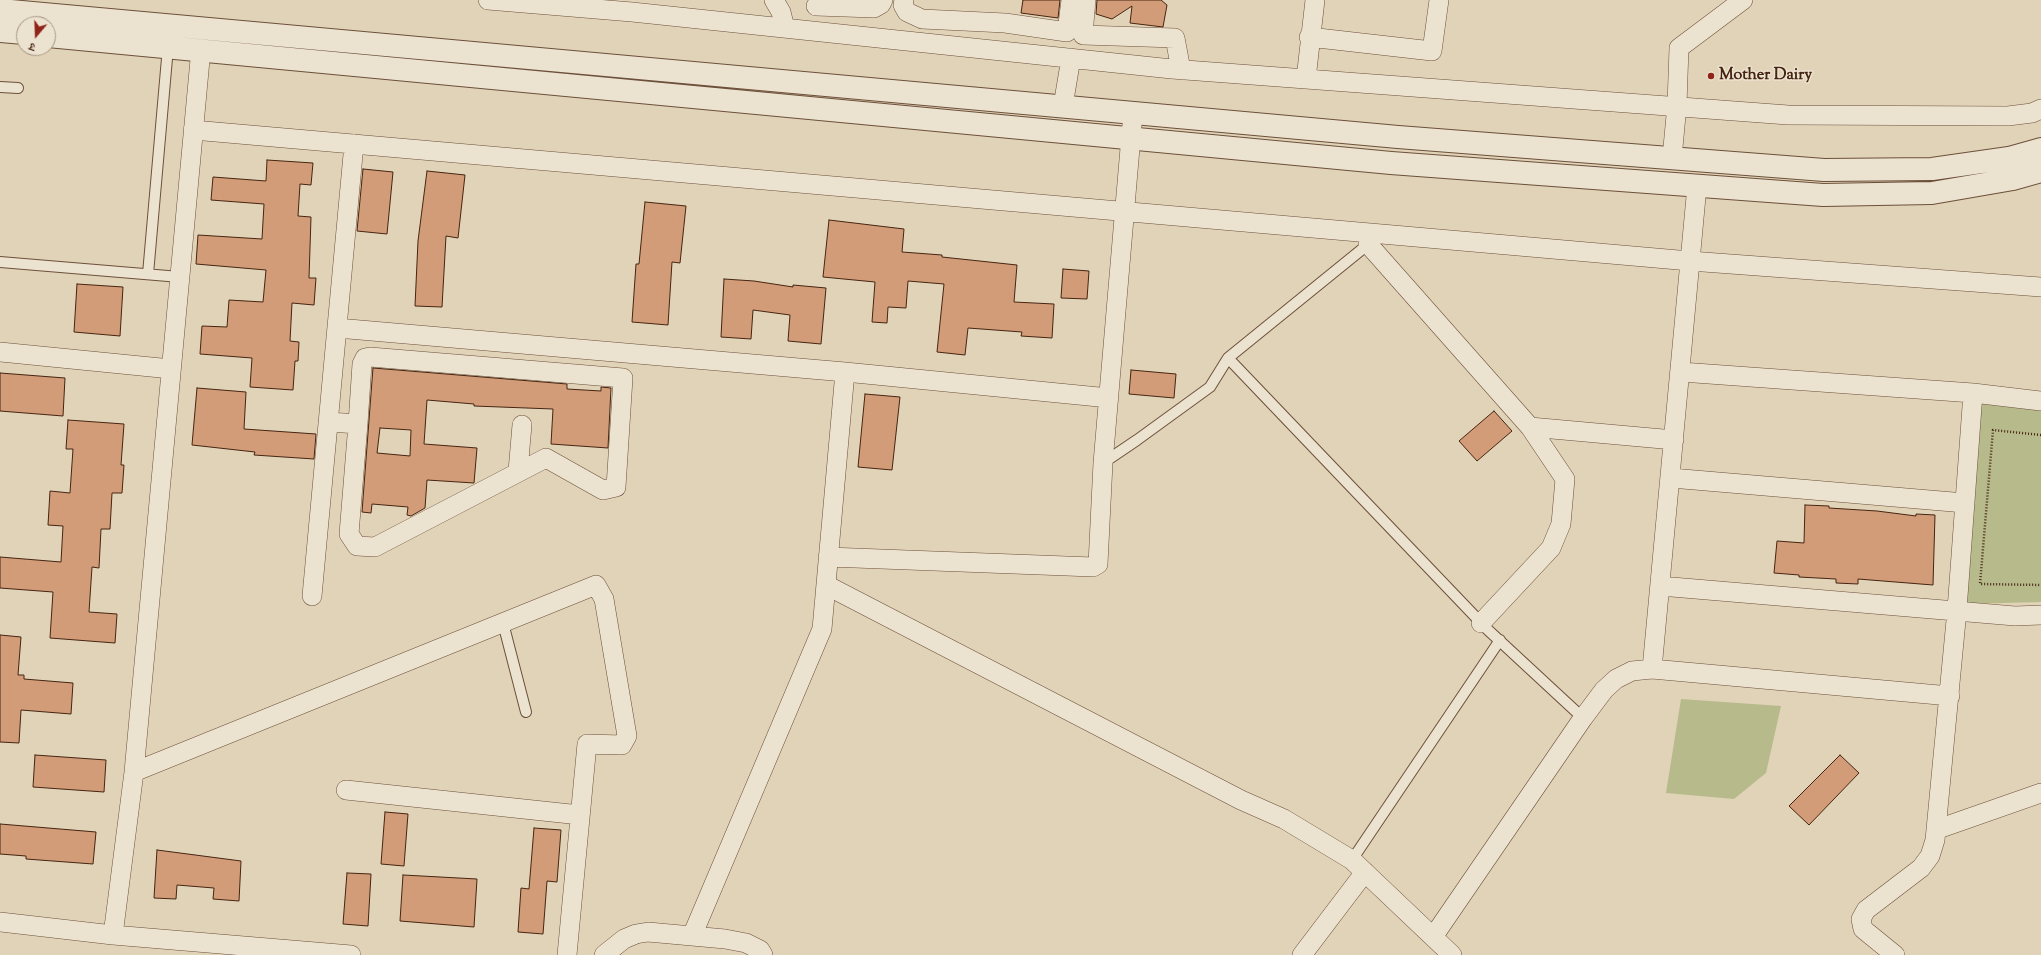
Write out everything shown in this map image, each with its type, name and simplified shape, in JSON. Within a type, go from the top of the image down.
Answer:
[{"type":"street","points":[[488,0],[632,6],[791,29],[1181,70],[1788,115],[2008,116],[2032,113],[2041,110]]},
{"type":"street","points":[[774,0],[791,29]]},
{"type":"street","points":[[791,29],[818,3],[874,8],[881,4],[883,0]]},
{"type":"street","points":[[904,0],[903,5],[907,12],[922,19],[1005,23],[1067,32],[1071,0]]},
{"type":"street","points":[[1086,0],[1083,35],[1175,38],[1181,70]]},
{"type":"street","points":[[1306,79],[1309,37],[1315,0]]},
{"type":"street","points":[[1309,37],[1432,51],[1439,0]]},
{"type":"street","points":[[1672,158],[1677,106],[1678,48],[1743,0]]},
{"type":"street","points":[[0,10],[1133,112],[1405,138],[1824,170],[1932,169],[2009,158],[2041,149]]},
{"type":"street","points":[[965,47],[966,22]]},
{"type":"street","points":[[1004,51],[1005,23]]},
{"type":"street","points":[[0,31],[16,32]]},
{"type":"street","points":[[56,37],[200,49],[1391,163],[1823,195],[1932,193],[2013,179],[2041,171]]},
{"type":"street","points":[[113,936],[134,772],[200,49]]},
{"type":"street","points":[[1063,106],[1071,58]]},
{"type":"street","points":[[828,557],[1093,568],[1098,564],[1108,398],[1133,112]]},
{"type":"street","points":[[193,130],[1124,211],[1374,239],[2041,287]]},
{"type":"street","points":[[312,596],[354,144]]},
{"type":"street","points":[[1652,669],[1698,186]]},
{"type":"street","points":[[1374,239],[1530,427],[1565,479],[1561,524],[1551,548],[1481,623]]},
{"type":"street","points":[[337,328],[845,372],[1108,398]]},
{"type":"street","points":[[0,352],[171,369]]},
{"type":"street","points":[[623,378],[370,357],[365,358],[362,364],[349,534],[357,546],[375,547],[518,471],[546,458],[603,490],[616,487],[623,378],[624,353]]},
{"type":"street","points":[[692,936],[822,629],[845,372]]},
{"type":"street","points":[[1681,372],[1973,393],[2041,401]]},
{"type":"street","points":[[1895,955],[1863,929],[1860,919],[1866,910],[1921,868],[1930,856],[1938,829],[1957,610],[1973,393]]},
{"type":"street","points":[[329,422],[358,424]]},
{"type":"street","points":[[518,471],[522,425]]},
{"type":"street","points":[[1530,427],[1674,440]]},
{"type":"street","points":[[326,448],[356,450]]},
{"type":"street","points":[[1671,478],[1965,503]]},
{"type":"street","points":[[826,585],[1241,800],[1284,819],[1359,866],[1452,955]]},
{"type":"street","points":[[134,772],[596,586],[604,599],[627,736],[622,745],[587,744],[567,955]]},
{"type":"street","points":[[1660,586],[2015,616],[2041,615]]},
{"type":"street","points":[[1433,937],[1604,690],[1616,679],[1632,671],[1652,669],[1950,696]]},
{"type":"street","points":[[346,790],[580,815]]},
{"type":"street","points":[[1938,829],[2041,793]]},
{"type":"street","points":[[1302,955],[1359,866]]},
{"type":"street","points":[[0,922],[113,936],[351,955]]},
{"type":"street","points":[[610,952],[624,939],[636,934],[648,932],[746,943],[760,950],[763,955]]},
{"type":"lane","points":[[148,274],[168,46]]},
{"type":"lane","points":[[0,87],[18,88]]},
{"type":"lane","points":[[1103,463],[1138,440],[1210,387],[1228,358],[1374,239]]},
{"type":"lane","points":[[0,262],[180,277]]},
{"type":"lane","points":[[1228,358],[1481,623],[1584,718]]},
{"type":"lane","points":[[503,623],[526,712]]},
{"type":"lane","points":[[1359,866],[1500,640]]},
{"type":"path","points":[[2041,435],[1993,430],[1980,584],[2041,585]]},
{"type":"green space","points":[[1980,402],[2041,408],[2041,602],[1966,604]]},
{"type":"green space","points":[[1681,699],[1781,706],[1766,773],[1734,799],[1666,793]]},
{"type":"building","points":[[1023,0],[1060,0],[1058,18],[1021,13]]},
{"type":"building","points":[[1097,0],[1161,0],[1167,5],[1163,27],[1130,23],[1132,6],[1112,19],[1096,14]]},
{"type":"building","points":[[267,160],[313,163],[311,185],[300,184],[298,216],[311,217],[309,278],[316,278],[314,305],[292,303],[290,341],[299,342],[298,361],[295,361],[293,390],[250,387],[252,358],[200,354],[202,326],[227,327],[229,300],[263,302],[266,270],[196,264],[198,235],[262,239],[264,204],[211,200],[213,177],[266,181]]},
{"type":"building","points":[[363,169],[393,172],[387,234],[357,231]]},
{"type":"building","points":[[427,171],[465,175],[458,238],[446,236],[442,307],[415,306],[418,241]]},
{"type":"building","points":[[645,202],[686,206],[680,263],[672,262],[668,325],[632,322],[636,264],[639,264]]},
{"type":"building","points":[[829,220],[904,229],[902,252],[942,255],[942,257],[1017,265],[1014,302],[1054,304],[1052,338],[1021,336],[1022,332],[968,328],[965,355],[937,352],[944,284],[908,281],[906,308],[888,307],[887,323],[872,322],[875,282],[823,277]]},
{"type":"building","points":[[1063,269],[1089,271],[1087,299],[1061,298]]},
{"type":"building","points":[[724,279],[754,281],[793,287],[793,285],[826,288],[821,344],[788,341],[790,315],[753,310],[751,339],[721,337]]},
{"type":"building","points":[[77,284],[123,287],[120,336],[74,332]]},
{"type":"building","points":[[373,368],[567,384],[567,389],[601,391],[601,387],[611,388],[608,448],[551,444],[553,409],[474,406],[474,404],[427,400],[424,444],[477,448],[474,483],[427,480],[425,508],[411,516],[407,515],[408,507],[372,504],[371,513],[362,512]],"holes":[[[380,428],[411,430],[410,456],[377,453]]]},
{"type":"building","points":[[1131,370],[1176,374],[1174,398],[1129,394]]},
{"type":"building","points":[[0,373],[65,378],[63,416],[0,411]]},
{"type":"building","points":[[197,388],[246,392],[244,429],[316,434],[314,459],[254,455],[255,452],[192,445]]},
{"type":"building","points":[[865,394],[900,397],[892,470],[858,467]]},
{"type":"building","points":[[1494,411],[1512,431],[1477,461],[1459,441]]},
{"type":"building","points":[[68,420],[124,424],[121,465],[124,465],[122,493],[112,493],[110,529],[101,529],[99,568],[92,567],[89,612],[117,614],[115,643],[50,638],[53,592],[0,588],[0,557],[61,562],[63,526],[48,525],[50,491],[70,493],[73,449],[66,449]]},
{"type":"building","points":[[1805,505],[1829,506],[1829,508],[1877,511],[1916,516],[1916,514],[1935,515],[1933,585],[1858,579],[1858,584],[1836,583],[1836,579],[1799,577],[1799,575],[1774,573],[1777,541],[1804,543]]},
{"type":"building","points":[[0,635],[21,637],[18,675],[24,675],[24,679],[73,683],[71,714],[21,710],[19,743],[0,742]]},
{"type":"building","points":[[35,755],[106,760],[104,792],[33,787]]},
{"type":"building","points":[[1840,755],[1859,773],[1809,825],[1789,806]]},
{"type":"building","points":[[385,812],[408,814],[404,866],[381,864]]},
{"type":"building","points":[[0,824],[96,832],[93,864],[26,859],[26,856],[0,854]]},
{"type":"building","points":[[534,828],[561,830],[557,882],[547,881],[543,934],[518,932],[521,888],[529,889]]},
{"type":"building","points":[[157,850],[241,861],[239,901],[213,899],[214,888],[177,885],[176,899],[154,898]]},
{"type":"building","points":[[347,873],[371,874],[368,926],[343,924]]},
{"type":"building","points":[[403,875],[477,879],[474,927],[400,921]]},
{"type":"place","name":"Mother Dairy","points":[[1711,76]]}]
